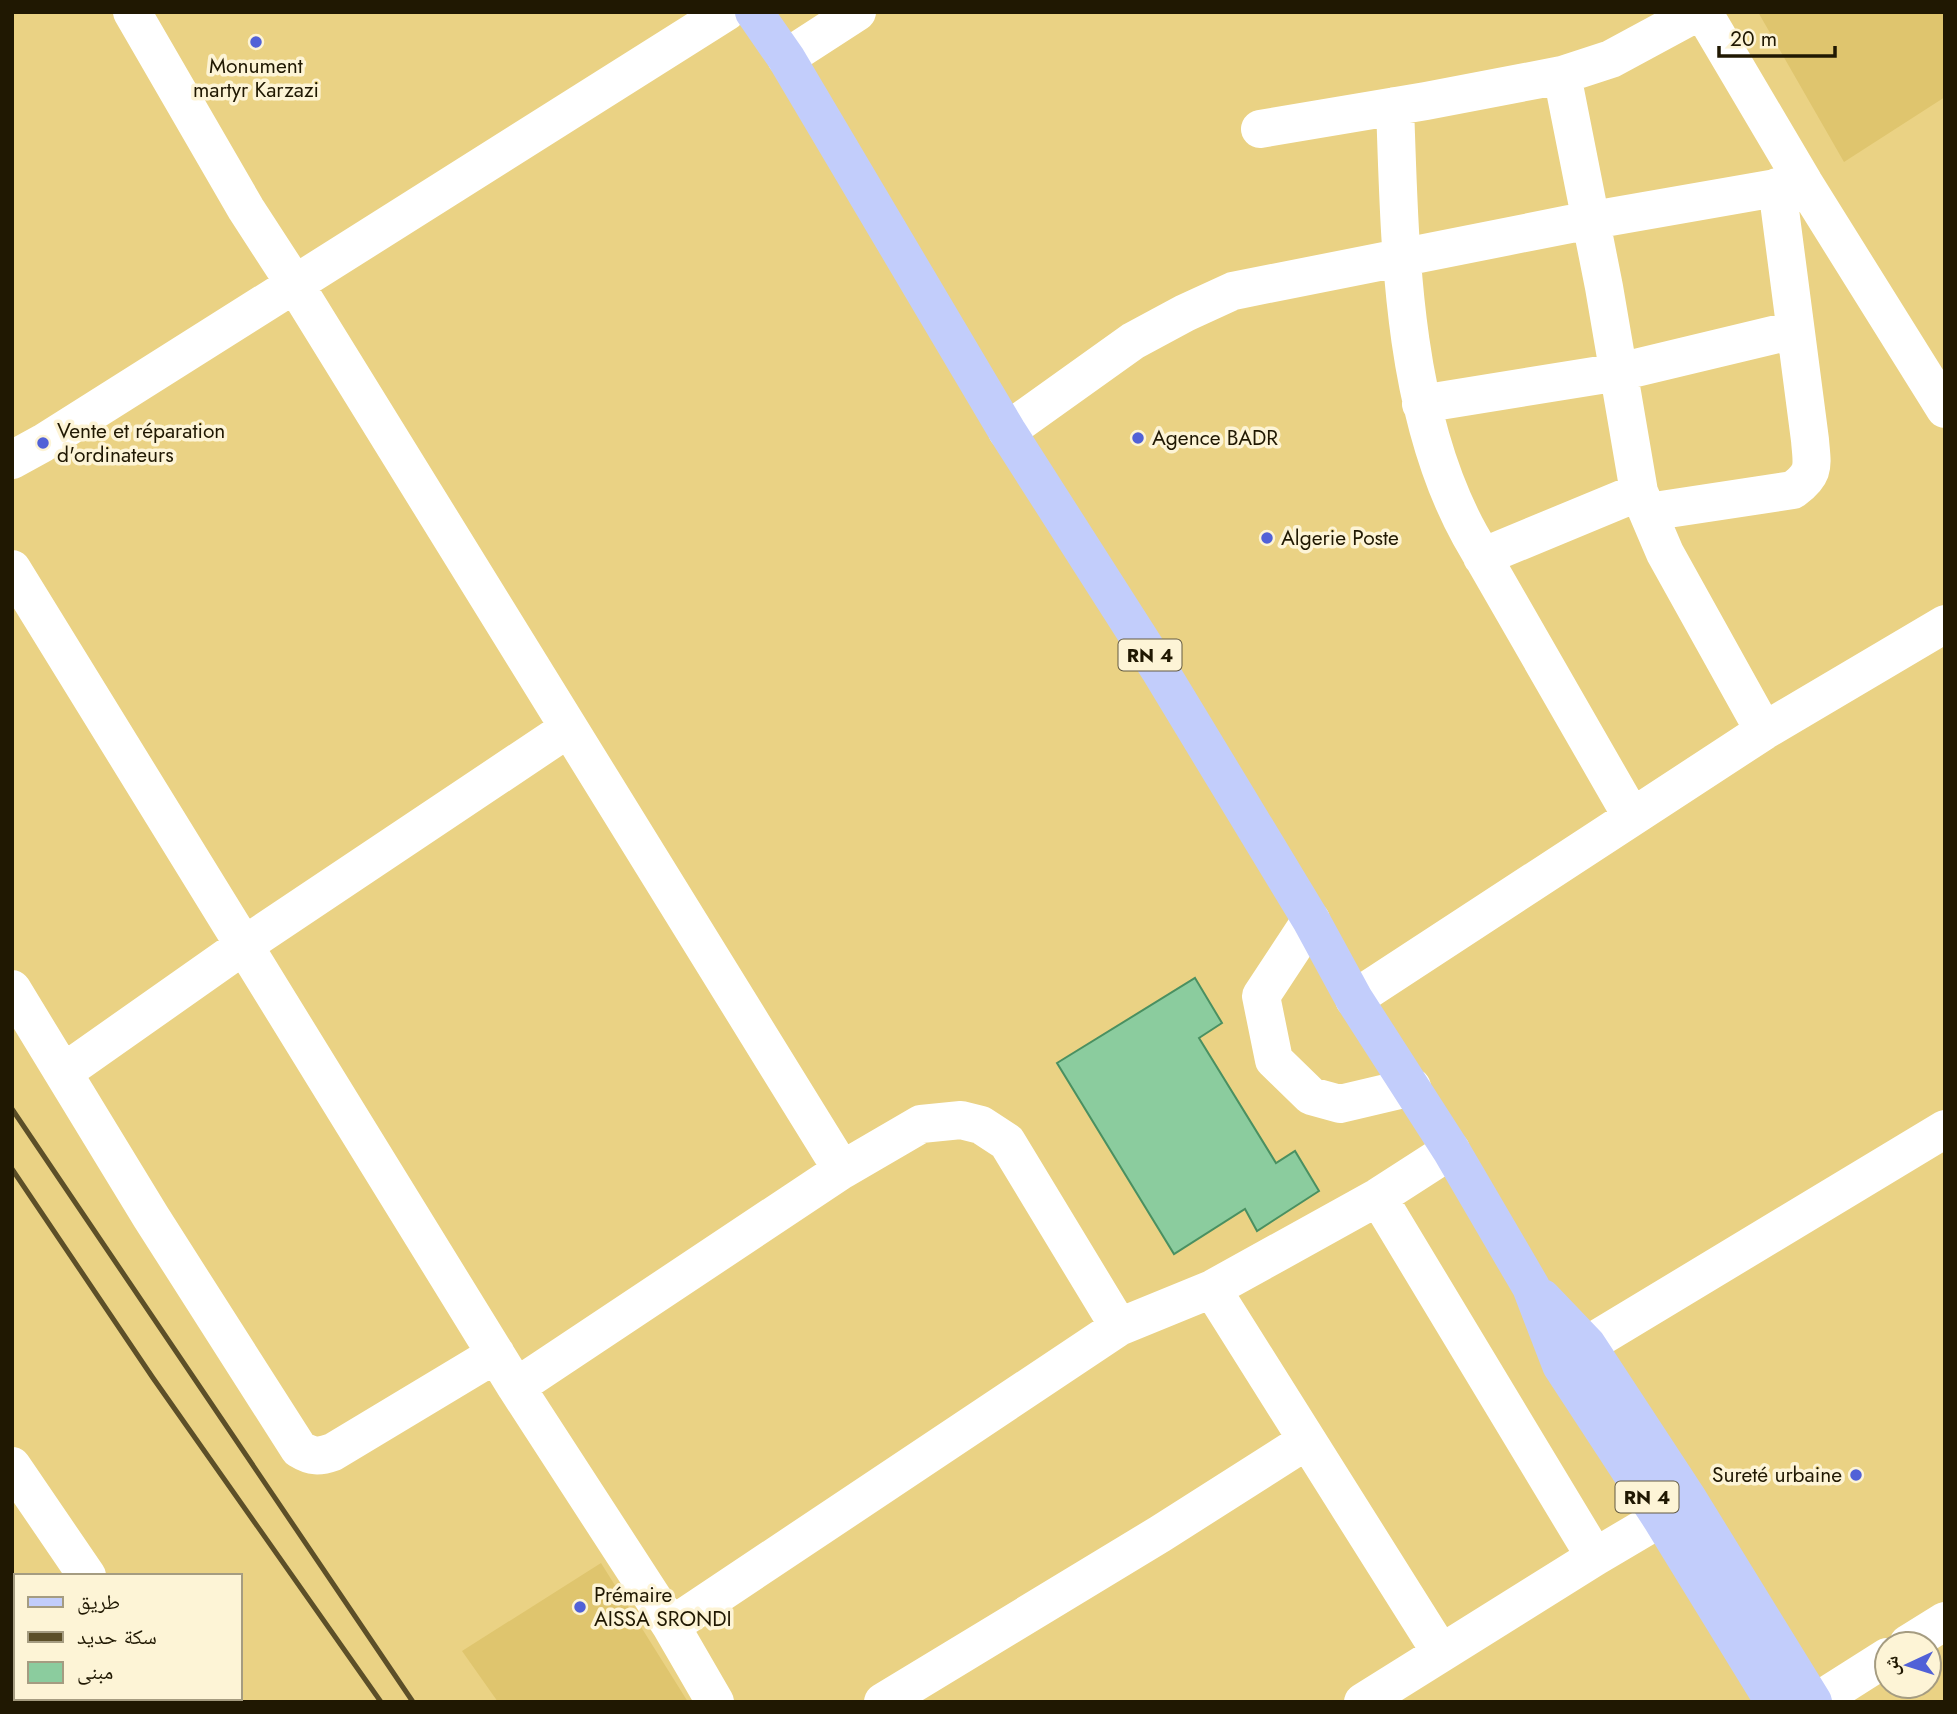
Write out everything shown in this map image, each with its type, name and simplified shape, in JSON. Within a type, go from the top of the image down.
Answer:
[{"type":"main road","name":"RN 4","points":[[767,17],[786,58],[1007,431],[1159,669],[1311,920],[1354,999],[1451,1150],[1531,1287],[1561,1365],[1661,1518],[1774,1702]]},
{"type":"main road","name":"RN 4","points":[[1531,1287],[1587,1345],[1688,1499],[1814,1702]]},
{"type":"street","points":[[132,12],[246,209],[842,1170]]},
{"type":"street","points":[[12,460],[726,12]]},
{"type":"street","points":[[786,58],[857,12]]},
{"type":"street","points":[[1260,129],[1562,75],[1611,60],[1701,12],[1791,185],[1945,409]]},
{"type":"street","points":[[1562,75],[1643,502],[1665,553],[1764,731]]},
{"type":"street","points":[[1395,106],[1401,258],[1421,404],[1440,470],[1455,509],[1632,817]]},
{"type":"street","points":[[1007,431],[1133,341],[1233,291],[1591,220],[1791,185]]},
{"type":"street","points":[[1482,557],[1643,502],[1793,489],[1808,479],[1812,464],[1810,440],[1794,330],[1791,185]]},
{"type":"street","points":[[1421,404],[1619,372],[1794,330]]},
{"type":"street","points":[[12,569],[516,1387],[671,1626],[715,1702]]},
{"type":"street","points":[[1354,999],[1764,731],[1945,624]]},
{"type":"street","points":[[64,1072],[243,946],[569,729]]},
{"type":"street","points":[[1311,920],[1261,996],[1273,1060],[1311,1097],[1340,1104],[1412,1087]]},
{"type":"street","points":[[12,989],[151,1217],[299,1449],[311,1456],[333,1452],[496,1354]]},
{"type":"street","points":[[516,1387],[842,1170],[921,1124],[961,1121],[981,1125],[1007,1142],[1119,1327]]},
{"type":"street","points":[[1587,1345],[1945,1129]]},
{"type":"street","points":[[671,1626],[1119,1327],[1212,1289],[1378,1197],[1451,1150]]},
{"type":"street","points":[[1378,1197],[1595,1557]]},
{"type":"street","points":[[1212,1289],[1441,1653]]},
{"type":"street","points":[[898,1698],[1306,1441]]},
{"type":"street","points":[[12,1466],[86,1574]]},
{"type":"street","points":[[1363,1702],[1661,1518]]},
{"type":"street","points":[[1814,1702],[1873,1666]]},
{"type":"shaded area","points":[[1758,12],[1945,12],[1945,97],[1844,162]]},
{"type":"shaded area","name":"Prémaire AISSA SRONDI","points":[[601,1563],[688,1702],[498,1702],[462,1651]]},
{"type":"building","points":[[1195,978],[1222,1023],[1199,1038],[1276,1163],[1295,1151],[1319,1191],[1257,1231],[1245,1209],[1174,1254],[1057,1063]]},
{"type":"railway","points":[[12,1109],[413,1702]]},
{"type":"railway","points":[[12,1169],[153,1378],[381,1702]]},
{"type":"place","name":"Monument martyr Karzazi","points":[[256,42]]},
{"type":"place","name":"Agence BADR","points":[[1138,438]]},
{"type":"place","name":"Vente et réparation d'ordinateurs","points":[[43,443]]},
{"type":"place","name":"Algerie Poste","points":[[1267,538]]},
{"type":"place","name":"Sureté urbaine","points":[[1856,1475]]},
{"type":"place","name":"Prémaire AISSA SRONDI","points":[[580,1607]]}]
